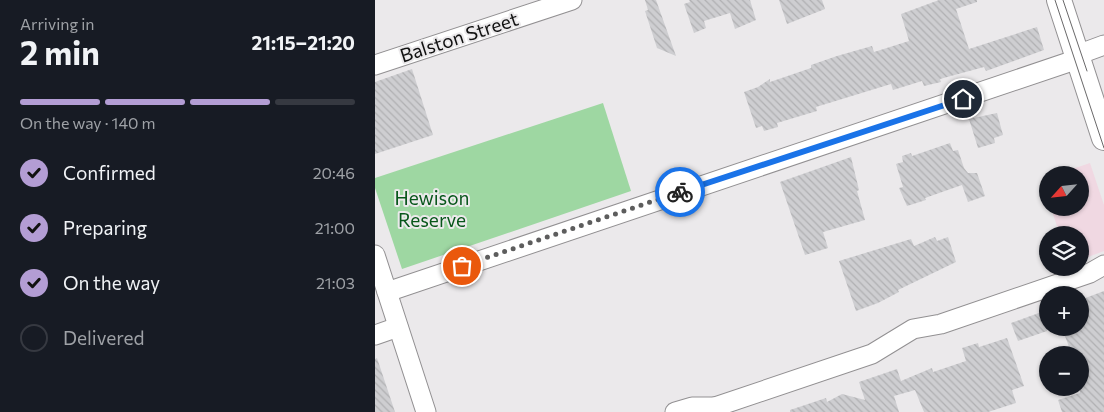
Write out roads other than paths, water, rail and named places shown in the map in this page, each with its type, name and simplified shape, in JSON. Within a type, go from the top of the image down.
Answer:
[{"type":"main road","points":[[1059,0],[1104,138]]},
{"type":"street","name":"Balston Street","points":[[375,65],[572,0]]},
{"type":"street","points":[[387,292],[1077,57],[1104,45]]},
{"type":"street","points":[[375,255],[426,412]]},
{"type":"street","points":[[675,412],[691,408],[710,410],[872,354],[913,329],[941,324],[1099,270]]},
{"type":"street","points":[[375,335],[398,327]]},
{"type":"tram line","points":[[1055,0],[1104,148]]},
{"type":"tram line","points":[[1063,0],[1087,71]]},
{"type":"park label","name":"Hewison Reserve","points":[[432,209]]}]
